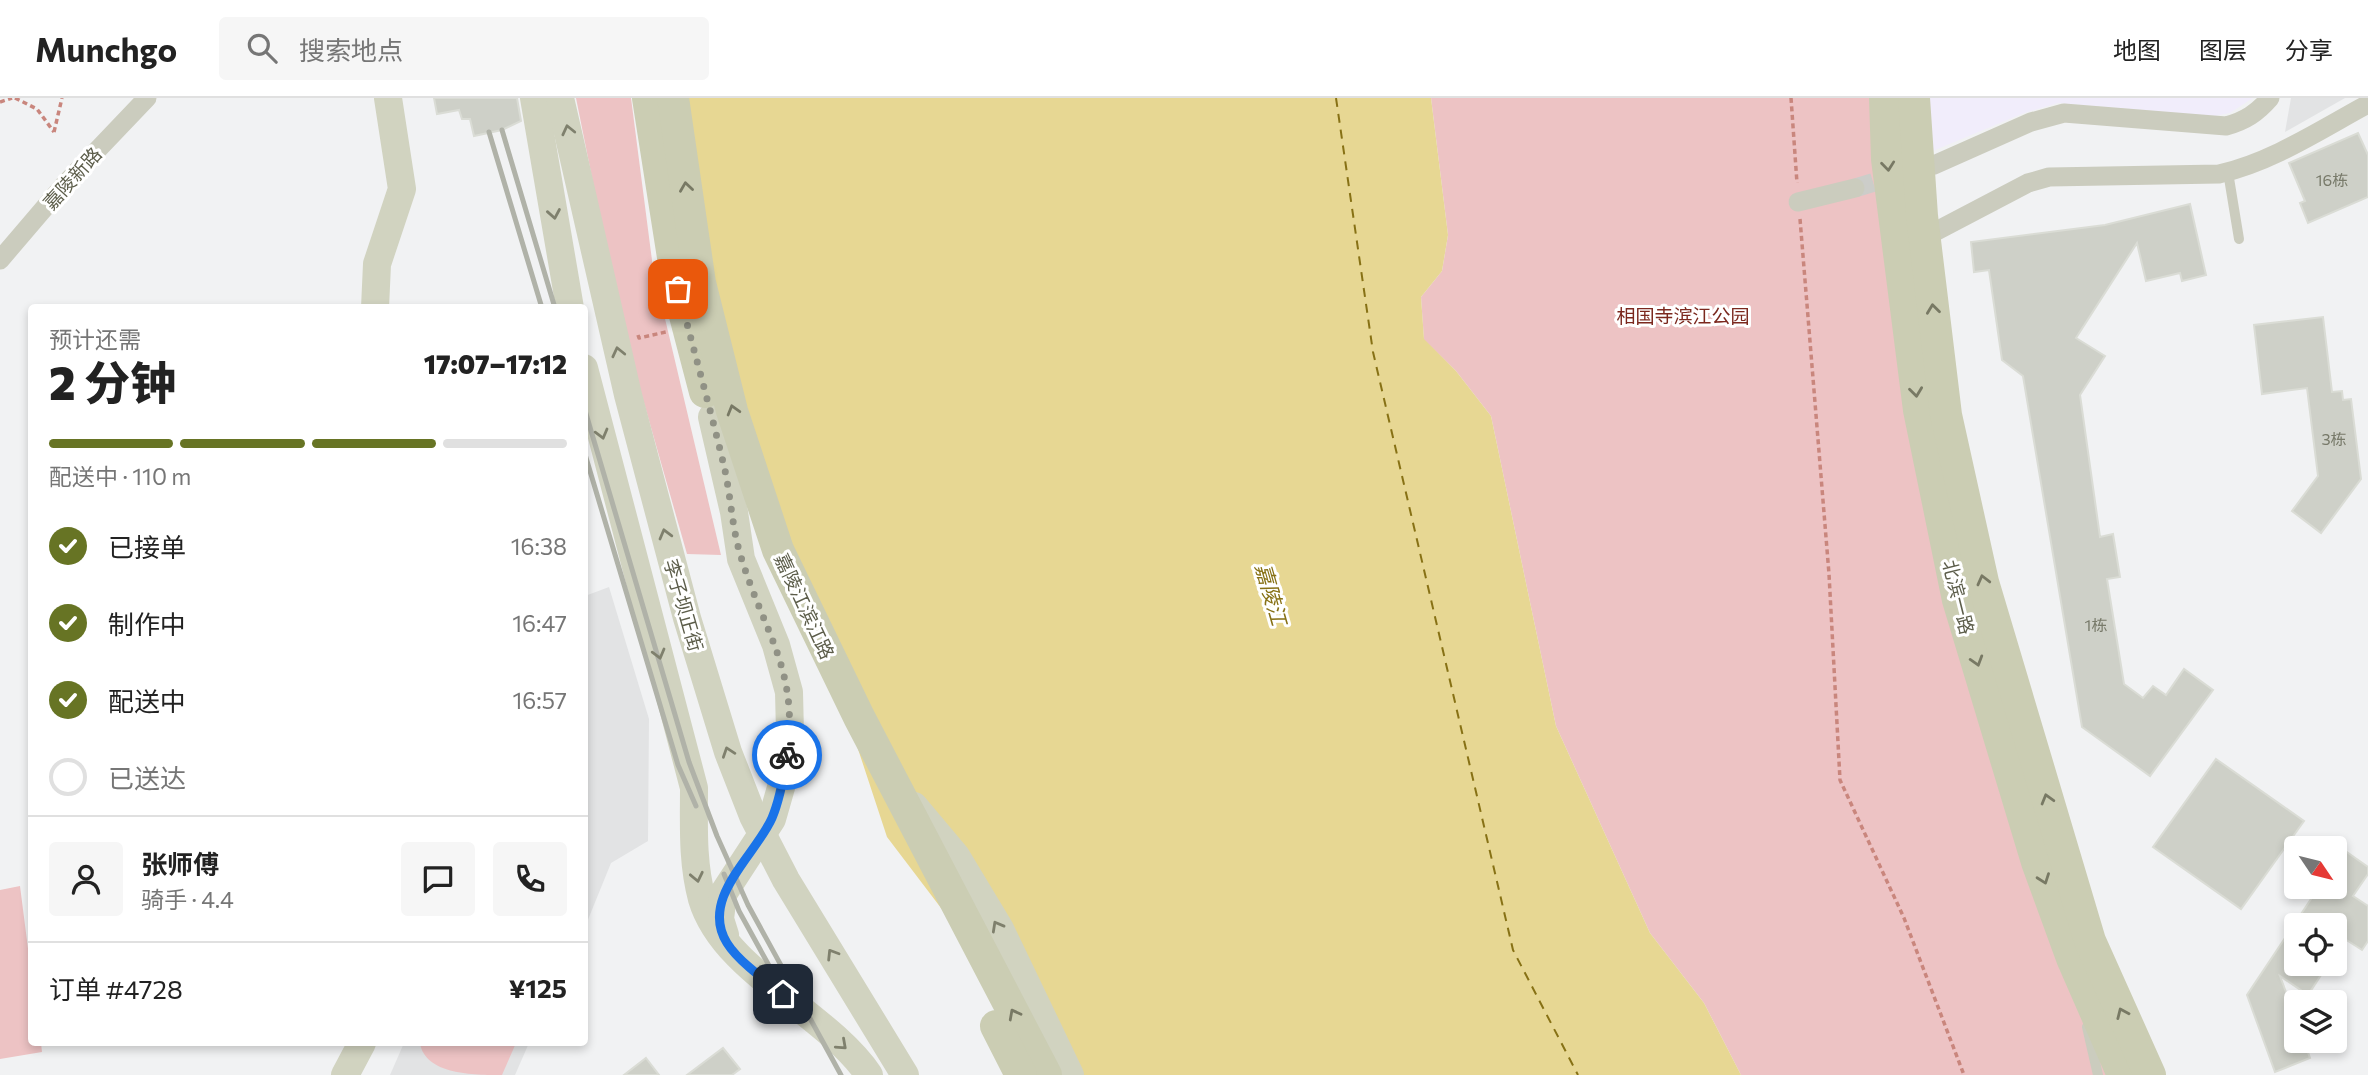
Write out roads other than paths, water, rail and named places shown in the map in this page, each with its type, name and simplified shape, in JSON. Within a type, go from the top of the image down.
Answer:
[{"type":"main road","points":[[375,304],[377,264],[402,189],[388,98]]},
{"type":"main road","points":[[534,98],[569,304]]},
{"type":"main road","name":"李子坝正街","points":[[561,98],[628,395],[690,630],[728,752],[753,816],[786,880],[905,1075]]},
{"type":"main road","name":"嘉陵江滨江路","points":[[648,98],[678,289],[712,417],[761,551],[840,724],[1021,1075]]},
{"type":"main road","name":"嘉陵江滨江路","points":[[673,98],[700,283],[732,411],[778,550],[859,718],[1046,1075]]},
{"type":"main road","name":"北滨一路","points":[[1885,98],[1887,159],[1919,410],[1958,600],[2037,862],[2072,958],[2123,1075]]},
{"type":"main road","name":"北滨一路","points":[[1914,98],[1925,237],[1946,415],[1983,582],[2090,941],[2150,1075]]},
{"type":"main road","name":"李子坝正街","points":[[588,383],[694,788],[694,859],[703,901],[727,943],[761,977],[805,1011],[859,1060],[869,1075]]},
{"type":"main road","points":[[712,417],[734,512],[741,559],[776,645],[789,692],[790,733],[784,777],[772,819],[723,894],[720,919],[727,943]]},
{"type":"main road","points":[[895,783],[956,856],[1000,929],[1070,1075]]},
{"type":"main road","points":[[345,1075],[360,1046]]},
{"type":"street","name":"嘉陵新路","points":[[0,260],[64,185],[147,98]]},
{"type":"street","points":[[1934,165],[2031,122],[2064,113],[2226,126],[2244,121],[2270,98]]},
{"type":"street","points":[[1925,237],[2028,183],[2049,177],[2228,172],[2263,161],[2368,104]]},
{"type":"street","points":[[1798,202],[1855,187]]},
{"type":"lane","points":[[2228,172],[2239,239]]},
{"type":"lane","points":[[2072,958],[2098,1075]]},
{"type":"water","name":"嘉陵江","points":[[667,98],[1431,98],[1448,235],[1442,271],[1421,297],[1424,339],[1456,371],[1491,416],[1556,726],[1650,933],[1704,1003],[1741,1075],[1068,1075],[887,837],[748,415]]},
{"type":"tunnel","points":[[1855,188],[1898,175]]},
{"type":"railway","points":[[502,130],[554,304]]},
{"type":"railway","points":[[489,132],[541,304]]},
{"type":"railway","points":[[588,421],[689,762],[717,836],[748,905],[841,1075]]},
{"type":"railway","points":[[588,464],[678,765],[696,806]]},
{"type":"railway","points":[[724,874],[739,911],[772,971]]},
{"type":"park label","name":"相国寺滨江公园","points":[[1683,315]]}]
